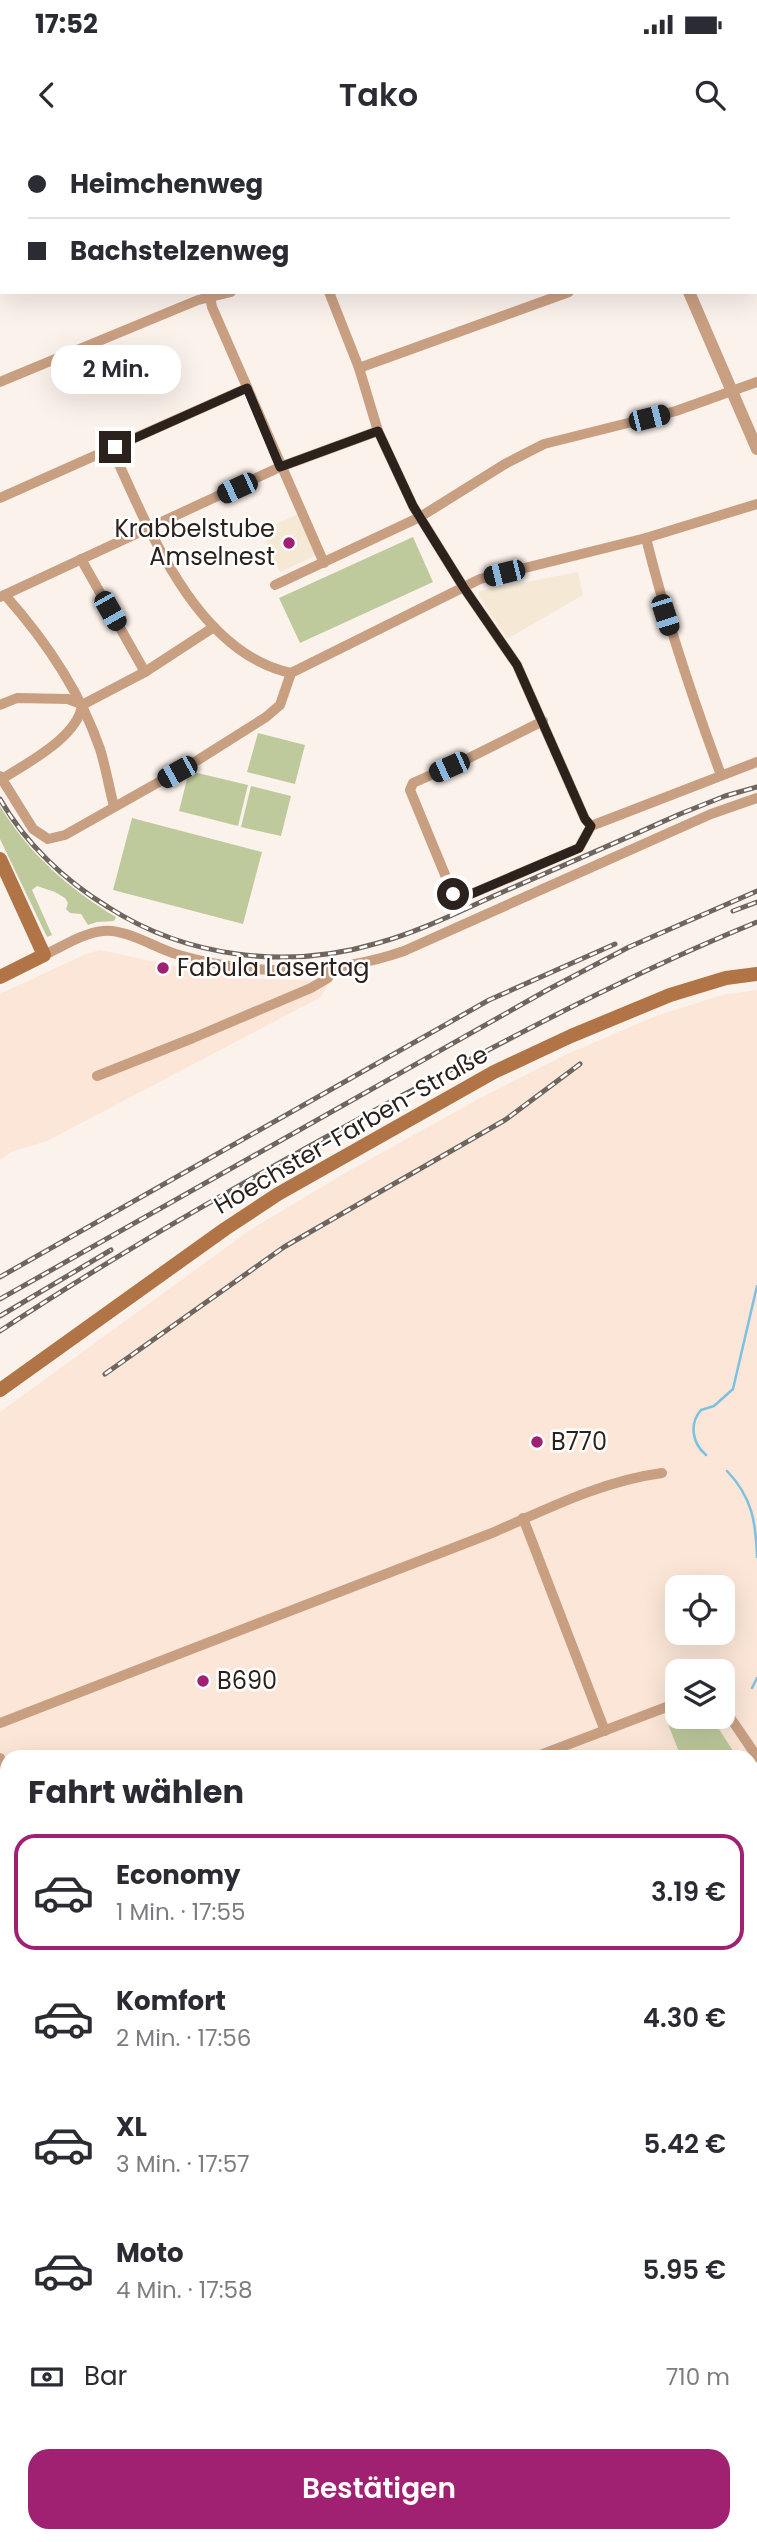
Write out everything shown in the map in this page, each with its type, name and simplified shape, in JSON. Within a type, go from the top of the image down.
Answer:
[{"type":"main road","points":[[0,859],[44,955],[0,977]]},
{"type":"main road","name":"Hoechster-Farben-Straße","points":[[0,1390],[278,1194],[494,1072],[536,1051],[670,995],[726,978],[757,974]]},
{"type":"street","points":[[0,382],[198,300],[223,294]]},
{"type":"street","points":[[330,294],[359,368],[378,431],[420,517],[464,588],[517,665],[585,819],[591,826]]},
{"type":"street","points":[[359,368],[563,294]]},
{"type":"street","points":[[692,294],[757,449]]},
{"type":"street","points":[[211,297],[212,307],[324,563]]},
{"type":"street","points":[[275,585],[420,517],[544,443],[676,411],[757,382]]},
{"type":"street","points":[[0,498],[247,388]]},
{"type":"street","points":[[114,806],[101,751],[82,705],[36,631],[2,596],[280,467],[378,431]]},
{"type":"street","points":[[112,449],[171,571],[215,627],[239,649],[276,670],[291,673],[480,579],[646,538],[757,504]]},
{"type":"street","points":[[646,538],[669,627],[721,775]]},
{"type":"street","points":[[81,559],[145,672]]},
{"type":"street","points":[[215,627],[145,672],[82,705],[79,717],[68,732],[46,750],[1,778],[33,829],[48,839],[65,835],[198,760],[266,717],[280,705],[291,673]]},
{"type":"street","points":[[0,705],[17,698],[68,698],[82,705]]},
{"type":"street","points":[[543,721],[413,783],[410,790],[453,894],[464,897],[579,848],[591,826],[757,762]]},
{"type":"street","points":[[44,955],[92,934],[109,931],[162,950],[221,965],[332,969],[357,965],[404,951],[711,814],[757,799]]},
{"type":"street","points":[[97,1076],[311,988],[328,978],[332,969]]},
{"type":"street","points":[[0,1723],[626,1479],[662,1473]]},
{"type":"street","points":[[523,1518],[605,1731]]},
{"type":"street","points":[[554,1750],[665,1708]]},
{"type":"street","points":[[735,1725],[752,1750]]},
{"type":"shaded area","name":"Krabbelstube Amselnest","points":[[298,514],[317,555],[280,572],[261,531]]},
{"type":"shaded area","points":[[578,572],[583,595],[507,639],[478,595],[479,591]]},
{"type":"shaded area","points":[[100,950],[230,978],[330,981],[321,997],[47,1141],[11,1152],[0,1160],[0,994]]},
{"type":"shaded area","points":[[757,990],[757,1750],[0,1750],[0,1412],[250,1230],[347,1172],[482,1097],[563,1056],[656,1016],[722,995]]},
{"type":"green space","points":[[413,537],[433,582],[300,643],[279,598]]},
{"type":"green space","points":[[258,733],[305,745],[295,784],[247,772]]},
{"type":"green space","points":[[189,771],[248,785],[238,826],[179,811]]},
{"type":"green space","points":[[251,786],[291,796],[281,836],[241,827]]},
{"type":"green space","points":[[0,806],[23,839],[51,869],[116,917],[114,921],[88,925],[81,914],[70,913],[66,909],[68,903],[65,898],[37,886],[32,890],[52,935],[47,937],[0,839]]},
{"type":"green space","points":[[132,818],[262,852],[243,924],[113,890]]},
{"type":"green space","points":[[670,1729],[719,1729],[732,1750],[678,1750]]},
{"type":"waterway","points":[[706,1455],[695,1439],[695,1421],[701,1410],[714,1406],[733,1389],[757,1286]]},
{"type":"waterway","points":[[727,1471],[742,1490],[751,1511],[757,1557]]},
{"type":"waterway","points":[[752,1688],[757,1678]]},
{"type":"railway","points":[[0,799],[21,831],[47,860],[76,885],[108,907],[171,938],[204,948],[274,957],[344,951],[394,938],[680,814],[757,787]]},
{"type":"railway","points":[[0,1299],[549,989],[629,947],[757,891]]},
{"type":"railway","points":[[733,911],[757,902]]},
{"type":"railway","points":[[0,1331],[193,1212],[392,1101],[618,984],[757,922]]},
{"type":"railway","points":[[0,1277],[489,1000],[615,944]]},
{"type":"railway","points":[[105,1374],[284,1247],[505,1120],[580,1064]]},
{"type":"railway","points":[[0,1316],[111,1250]]},
{"type":"place","name":"Krabbelstube Amselnest","points":[[289,543]]},
{"type":"place","name":"Fabula Lasertag","points":[[163,968]]},
{"type":"place","name":"B770","points":[[537,1442]]},
{"type":"place","name":"B690","points":[[203,1681]]},
{"type":"route","points":[[115,447],[247,388],[280,467],[378,431],[413,506],[464,588],[517,665],[585,819],[591,826],[579,848],[464,897],[453,894]]}]
